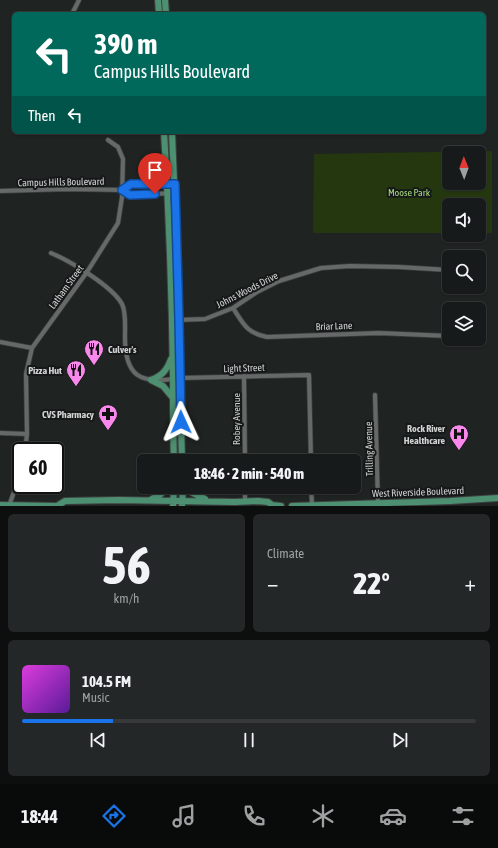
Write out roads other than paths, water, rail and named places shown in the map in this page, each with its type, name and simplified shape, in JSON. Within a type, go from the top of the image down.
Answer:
[{"type":"main road","points":[[158,0],[158,12]]},
{"type":"main road","points":[[165,0],[166,12]]},
{"type":"main road","points":[[164,134],[168,193],[172,355],[176,379],[181,454]]},
{"type":"main road","points":[[172,134],[179,320],[176,379],[173,398],[174,454]]},
{"type":"main road","points":[[150,380],[159,376],[167,369],[172,355]]},
{"type":"main road","points":[[150,380],[163,386],[173,398]]},
{"type":"main road","points":[[149,500],[161,494]]},
{"type":"main road","points":[[195,494],[210,501]]},
{"type":"main road","name":"West Riverside Boulevard","points":[[292,506],[378,504],[497,498]]},
{"type":"main road","points":[[0,505],[57,506],[65,501],[149,500],[173,503],[210,501],[268,502],[271,506],[281,506]]},
{"type":"street","points":[[73,12],[79,0]]},
{"type":"street","name":"Latham Street","points":[[26,442],[26,374],[32,348],[87,272],[118,223],[122,197],[123,159],[118,147],[108,140]]},
{"type":"street","name":"Campus Hills Boulevard","points":[[122,190],[131,184],[175,184]]},
{"type":"street","name":"Campus Hills Boulevard","points":[[0,192],[68,189],[122,190],[130,195],[175,193]]},
{"type":"street","points":[[51,253],[64,258],[87,272],[117,297],[123,306],[126,325],[125,341],[127,361],[136,375],[150,380]]},
{"type":"street","name":"Johns Woods Drive","points":[[171,321],[205,319],[234,308],[257,292],[279,281],[321,268],[350,266],[442,270]]},
{"type":"street","name":"Briar Lane","points":[[234,308],[245,327],[255,335],[267,337],[379,333],[442,336]]},
{"type":"street","points":[[0,342],[32,348]]},
{"type":"street","name":"Light Street","points":[[150,380],[309,375],[311,454]]},
{"type":"street","name":"Robey Avenue","points":[[244,376],[245,454]]},
{"type":"street","name":"Trilling Avenue","points":[[375,395],[378,504]]},
{"type":"street","points":[[0,433],[27,434]]},
{"type":"street","points":[[9,506],[13,494]]},
{"type":"street","points":[[245,494],[245,502]]},
{"type":"street","points":[[311,494],[312,505]]},
{"type":"place","name":"Culver's","points":[[94,366]]},
{"type":"place","name":"Pizza Hut","points":[[76,387]]},
{"type":"place","name":"CVS Pharmacy","points":[[108,431]]},
{"type":"place","name":"Rock River Healthcare","points":[[459,451]]},
{"type":"park label","name":"Moose Park","points":[[409,192]]}]
